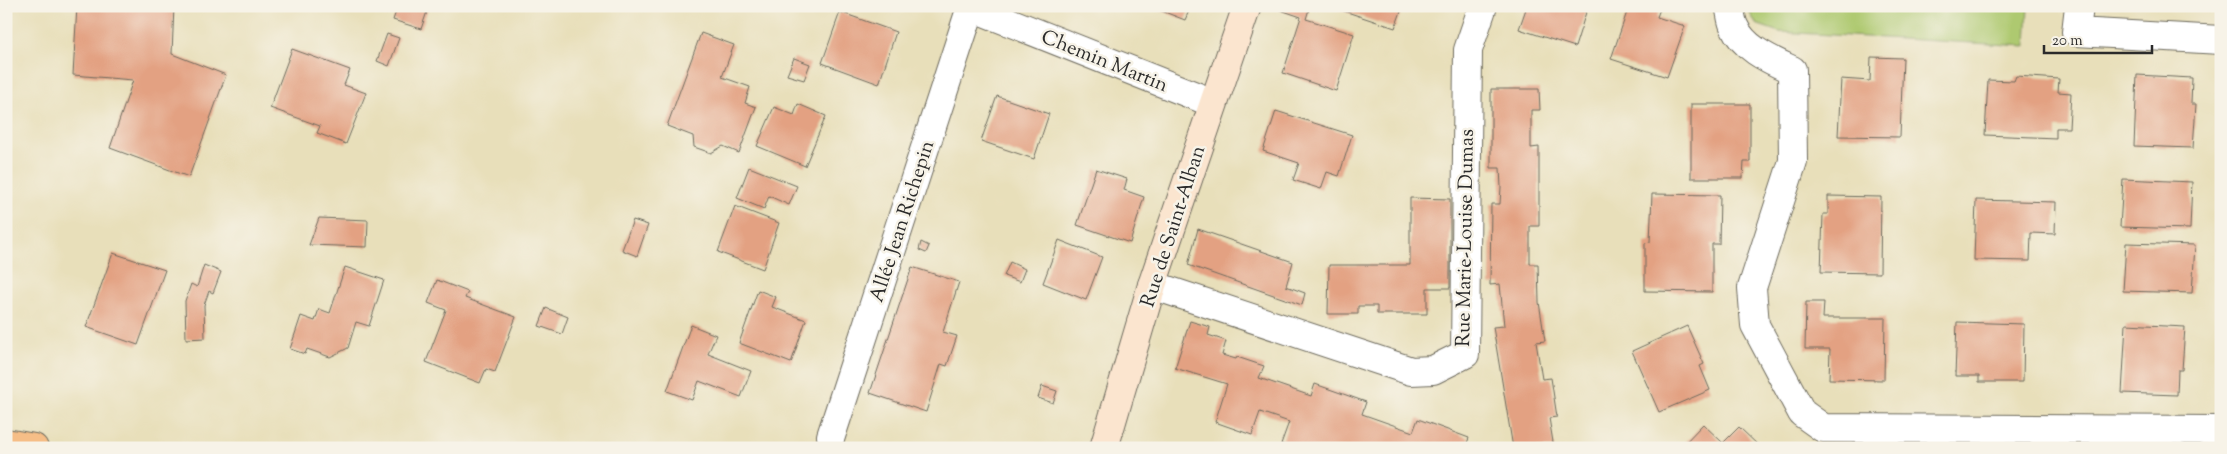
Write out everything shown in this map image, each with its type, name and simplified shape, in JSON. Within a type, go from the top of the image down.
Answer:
[{"type":"main road","points":[[6,443],[34,448]]},
{"type":"street","name":"Rue de Saint-Alban","points":[[1104,448],[1152,285],[1247,6]]},
{"type":"street","name":"Rue Marie-Louise Dumas","points":[[1152,285],[1411,371],[1433,370],[1465,354],[1468,50],[1484,6]]},
{"type":"street","points":[[1729,6],[1733,25],[1743,39],[1754,50],[1792,70],[1792,161],[1752,288],[1755,324],[1802,414],[1823,428],[2221,430]]},
{"type":"street","points":[[2079,6],[2076,32],[2221,40]]},
{"type":"street","name":"Chemin Martin","points":[[970,7],[1213,103]]},
{"type":"street","name":"Allée Jean Richepin","points":[[831,436],[970,7]]},
{"type":"green space","points":[[1746,6],[2028,6],[2026,46],[1779,32],[1756,24]]},
{"type":"building","points":[[77,6],[174,6],[172,54],[226,75],[189,177],[110,148],[133,80],[73,75]]},
{"type":"building","points":[[398,6],[429,6],[421,29],[393,20]]},
{"type":"building","points":[[1149,6],[1191,6],[1185,20]]},
{"type":"building","points":[[1269,6],[1310,6],[1306,19],[1354,34],[1336,91],[1283,73],[1301,17]]},
{"type":"building","points":[[1329,6],[1403,6],[1395,28]]},
{"type":"building","points":[[1527,6],[1588,6],[1575,47],[1519,29]]},
{"type":"building","points":[[1629,6],[1661,6],[1657,17],[1685,26],[1667,77],[1611,59]]},
{"type":"building","points":[[840,12],[896,32],[879,84],[822,63]]},
{"type":"building","points":[[701,33],[734,45],[722,77],[750,87],[745,103],[756,107],[739,153],[723,146],[711,153],[694,147],[693,136],[667,126]]},
{"type":"building","points":[[387,34],[399,38],[389,66],[377,61]]},
{"type":"building","points":[[292,49],[350,70],[344,85],[366,93],[346,144],[317,133],[320,126],[270,108]]},
{"type":"building","points":[[1871,57],[1903,58],[1900,137],[1838,136],[1841,79],[1870,81]]},
{"type":"building","points":[[794,58],[810,64],[804,80],[787,75]]},
{"type":"building","points":[[2137,75],[2192,78],[2191,104],[2196,104],[2193,148],[2134,146]]},
{"type":"building","points":[[2016,76],[2059,79],[2058,92],[2071,93],[2069,128],[2056,128],[2056,138],[1985,135],[1988,80],[2014,81]]},
{"type":"building","points":[[1491,89],[1539,89],[1540,110],[1531,110],[1531,148],[1539,147],[1539,226],[1530,226],[1530,264],[1538,264],[1539,302],[1545,341],[1536,342],[1542,379],[1551,378],[1557,417],[1549,418],[1554,448],[1513,448],[1493,327],[1504,326],[1500,284],[1490,285],[1491,204],[1500,204],[1501,187],[1500,168],[1491,168]]},
{"type":"building","points":[[997,96],[1049,114],[1034,159],[981,141]]},
{"type":"building","points":[[798,104],[826,116],[805,166],[757,146],[774,107],[794,115]]},
{"type":"building","points":[[1691,104],[1750,104],[1750,162],[1744,162],[1743,178],[1691,178]]},
{"type":"building","points":[[1276,111],[1352,135],[1339,176],[1327,172],[1321,189],[1293,180],[1299,163],[1263,151]]},
{"type":"building","points":[[749,167],[797,186],[789,205],[769,196],[764,209],[737,198]]},
{"type":"building","points":[[1096,169],[1127,179],[1124,190],[1144,197],[1130,243],[1077,225]]},
{"type":"building","points":[[2123,179],[2192,182],[2190,229],[2120,227]]},
{"type":"building","points":[[1652,194],[1720,195],[1719,244],[1712,244],[1712,292],[1645,291],[1645,243],[1650,242]]},
{"type":"building","points":[[1828,196],[1881,197],[1880,273],[1821,272],[1823,214],[1828,214]]},
{"type":"building","points":[[1410,198],[1450,199],[1450,288],[1427,288],[1427,314],[1377,314],[1377,306],[1358,306],[1358,314],[1328,314],[1329,265],[1410,265]]},
{"type":"building","points":[[1976,200],[2056,202],[2055,234],[2031,233],[2030,261],[1974,260]]},
{"type":"building","points":[[735,206],[779,223],[763,269],[718,252]]},
{"type":"building","points":[[319,218],[368,220],[367,247],[309,245]]},
{"type":"building","points":[[633,220],[648,225],[637,256],[622,250]]},
{"type":"building","points":[[1198,229],[1293,262],[1286,286],[1305,293],[1302,305],[1188,265]]},
{"type":"building","points":[[1059,240],[1102,257],[1086,300],[1043,283]]},
{"type":"building","points":[[921,242],[929,246],[926,253],[919,250]]},
{"type":"building","points":[[2126,243],[2195,245],[2192,293],[2123,291]]},
{"type":"building","points":[[113,253],[165,270],[138,345],[86,327]]},
{"type":"building","points":[[1010,262],[1025,269],[1020,282],[1004,276]]},
{"type":"building","points":[[204,265],[221,272],[213,293],[209,291],[204,305],[205,338],[186,339],[185,301],[191,284],[197,287]]},
{"type":"building","points":[[345,267],[384,280],[369,326],[356,322],[348,348],[330,357],[307,349],[305,354],[290,349],[301,316],[315,321],[319,309],[330,313]]},
{"type":"building","points":[[912,267],[959,282],[943,332],[957,336],[947,366],[941,364],[926,412],[870,393]]},
{"type":"building","points":[[437,280],[468,292],[465,298],[516,317],[495,372],[486,369],[480,383],[426,362],[446,310],[428,303]]},
{"type":"building","points":[[758,290],[776,297],[772,307],[806,320],[791,363],[739,343]]},
{"type":"building","points":[[1806,302],[1824,302],[1823,318],[1885,318],[1884,380],[1829,379],[1830,349],[1805,349]]},
{"type":"building","points":[[546,308],[568,317],[562,334],[539,326]]},
{"type":"building","points":[[1190,321],[1210,327],[1208,335],[1226,341],[1222,355],[1236,359],[1237,357],[1264,366],[1259,378],[1311,396],[1315,384],[1366,402],[1362,414],[1413,432],[1418,419],[1469,438],[1465,448],[1290,448],[1281,444],[1289,422],[1260,412],[1252,435],[1215,422],[1227,384],[1175,368]]},
{"type":"building","points":[[1957,322],[2024,324],[2023,382],[1979,382],[1979,376],[1955,376]]},
{"type":"building","points":[[2126,324],[2185,327],[2182,370],[2178,370],[2177,395],[2122,393]]},
{"type":"building","points":[[691,325],[716,335],[708,354],[751,371],[741,397],[699,381],[692,400],[667,391]]},
{"type":"building","points":[[1687,326],[1704,364],[1700,366],[1710,390],[1659,412],[1632,351]]},
{"type":"building","points":[[1042,386],[1057,391],[1053,403],[1038,398]]},
{"type":"building","points":[[1703,424],[1723,443],[1739,427],[1761,448],[1680,448]]}]
